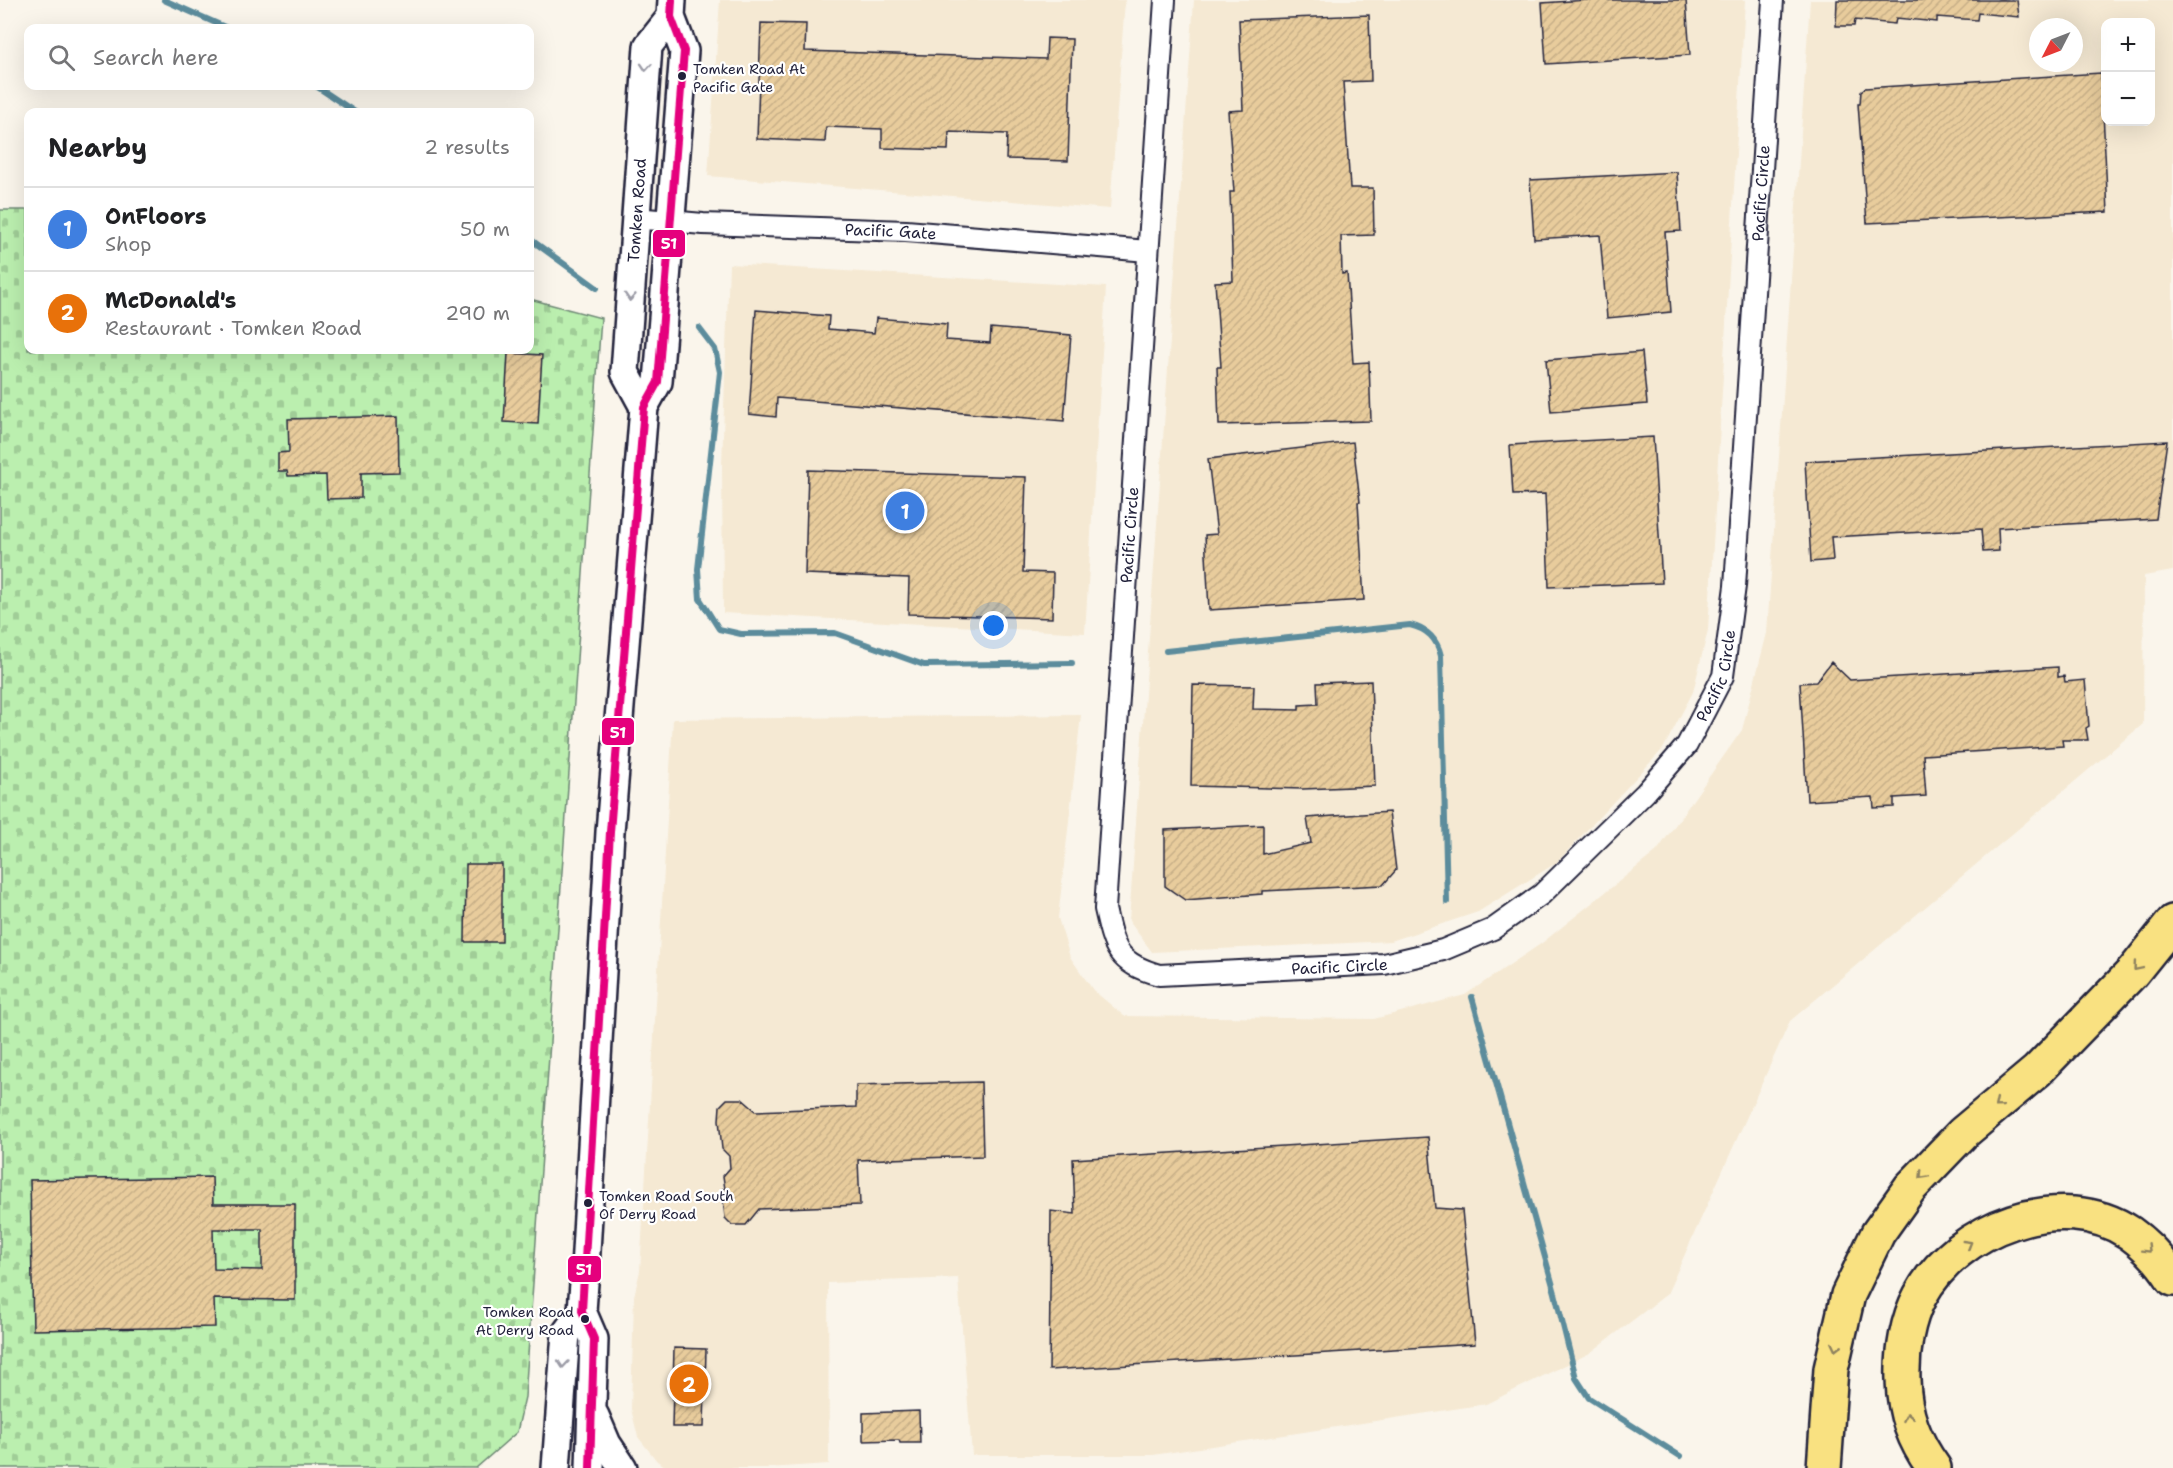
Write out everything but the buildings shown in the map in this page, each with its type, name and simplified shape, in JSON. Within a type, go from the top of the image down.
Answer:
[{"type":"highway","points":[[1824,1468],[1831,1369],[1848,1295],[1878,1233],[1910,1188],[1963,1133],[2045,1062],[2133,972],[2173,922]]},
{"type":"highway","points":[[1934,1468],[1910,1427],[1904,1395],[1902,1365],[1906,1338],[1919,1298],[1937,1272],[1959,1249],[2007,1224],[2036,1217],[2083,1215],[2128,1232],[2147,1247],[2173,1280]]},
{"type":"main road","name":"Tomken Road","points":[[644,407],[624,372],[648,46],[671,8]]},
{"type":"main road","name":"Tomken Road","points":[[590,1468],[594,1412],[594,1339],[582,1311],[610,832],[644,407],[658,382],[684,51],[671,8]]},
{"type":"main road","name":"Tomken Road","points":[[550,1462],[566,1333],[582,1311]]},
{"type":"main road","points":[[594,1412],[607,1444],[623,1468]]},
{"type":"street","name":"Pacific Circle","points":[[1165,0],[1105,909],[1112,944],[1133,967],[1159,975],[1384,964],[1443,950],[1493,929],[1542,894],[1646,792],[1688,745],[1723,676],[1735,586],[1773,0]]},
{"type":"street","name":"Pacific Gate","points":[[635,218],[906,231],[1148,251]]},
{"type":"shaded area","points":[[720,0],[1125,0],[1110,209],[708,176]]},
{"type":"shaded area","points":[[1194,0],[1745,0],[1708,630],[1693,692],[1663,749],[1556,863],[1478,912],[1391,941],[1152,952],[1129,921]]},
{"type":"shaded area","points":[[1810,0],[2173,0],[2173,571],[2144,576],[2143,724],[1790,1021],[1667,1294],[1590,1353],[1486,1404],[1153,1455],[972,1455],[958,1278],[828,1283],[829,1464],[767,1468],[668,1468],[657,1461],[638,1437],[631,1409],[634,1296],[640,1271],[673,719],[1081,715],[1058,918],[1070,957],[1093,990],[1124,1016],[1374,1019],[1465,995],[1542,943],[1657,851],[1742,730],[1767,633]]},
{"type":"shaded area","points":[[729,264],[1106,287],[1085,633],[723,613],[722,464]]},
{"type":"green space","points":[[0,210],[24,210],[24,354],[534,354],[534,300],[601,318],[525,1397],[517,1432],[476,1468],[0,1468]]},
{"type":"waterway","points":[[164,0],[218,24]]},
{"type":"waterway","points":[[322,90],[349,108]]},
{"type":"waterway","points":[[534,242],[597,288]]},
{"type":"waterway","points":[[699,328],[715,349],[720,372],[698,569],[700,599],[719,629],[741,634],[835,633],[924,665],[1072,663]]},
{"type":"waterway","points":[[1166,651],[1410,625],[1430,635],[1437,644],[1441,656],[1447,902]]},
{"type":"waterway","points":[[1472,997],[1555,1293],[1576,1378],[1589,1398],[1680,1456]]},
{"type":"transit line","name":"51","points":[[590,1468],[594,1339],[582,1311],[610,832],[644,407],[658,382],[684,51],[671,17],[672,0]]},
{"type":"place","name":"Tomken Road At Pacific Gate","points":[[682,76]]},
{"type":"place","name":"OnFloors","points":[[905,511]]},
{"type":"place","name":"Tomken Road South Of Derry Road","points":[[588,1203]]},
{"type":"place","name":"Tomken Road At Derry Road","points":[[585,1319]]},
{"type":"place","name":"McDonald's","points":[[689,1384]]}]
